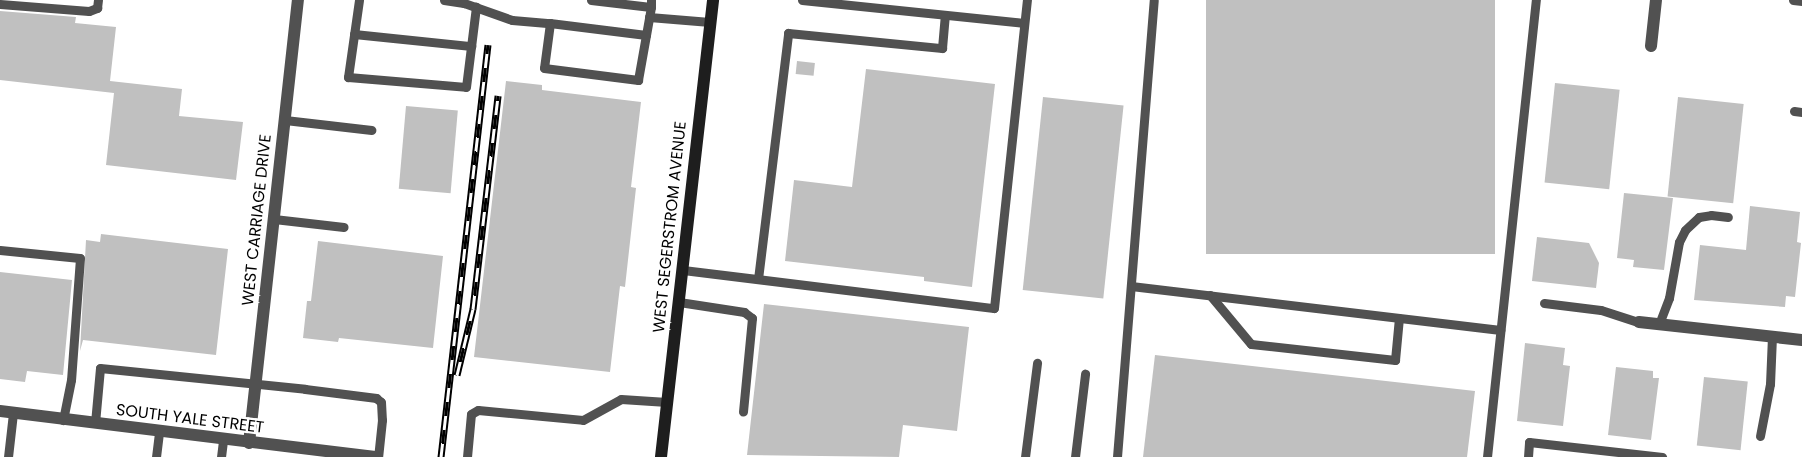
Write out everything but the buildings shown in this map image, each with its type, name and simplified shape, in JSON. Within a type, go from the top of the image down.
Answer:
[{"type":"main road","name":"WEST SEGERSTROM AVENUE","points":[[661,457],[713,0]]},
{"type":"street","name":"WEST CARRIAGE DRIVE","points":[[249,443],[298,0]]},
{"type":"street","points":[[1651,46],[1656,0]]},
{"type":"street","points":[[1639,322],[1802,340]]},
{"type":"street","name":"SOUTH YALE STREET","points":[[0,411],[249,443],[282,452],[377,457]]},
{"type":"lane","points":[[0,4],[89,11],[97,8],[98,0]]},
{"type":"lane","points":[[359,0],[348,77],[466,87],[476,7]]},
{"type":"lane","points":[[444,0],[476,7],[512,21],[550,23],[646,35]]},
{"type":"lane","points":[[591,0],[650,8],[710,22]]},
{"type":"lane","points":[[802,0],[1024,23]]},
{"type":"lane","points":[[682,270],[994,308],[1027,0]]},
{"type":"lane","points":[[1117,457],[1154,0]]},
{"type":"lane","points":[[1486,457],[1536,0]]},
{"type":"lane","points":[[1793,0],[1802,1]]},
{"type":"lane","points":[[550,23],[544,68],[638,80],[650,8]]},
{"type":"lane","points":[[758,279],[788,33],[942,48],[945,15]]},
{"type":"lane","points":[[354,34],[471,46]]},
{"type":"lane","points":[[285,120],[371,130]]},
{"type":"lane","points":[[1659,324],[1669,298],[1678,242],[1685,230],[1699,217],[1711,215],[1728,217]]},
{"type":"lane","points":[[274,219],[344,227]]},
{"type":"lane","points":[[0,250],[80,258],[70,380],[63,420]]},
{"type":"lane","points":[[1131,286],[1500,330]]},
{"type":"lane","points":[[1210,295],[1251,344],[1395,360],[1398,318]]},
{"type":"lane","points":[[679,302],[744,312],[753,318],[743,412]]},
{"type":"lane","points":[[1544,303],[1601,310],[1639,322]]},
{"type":"lane","points":[[1760,436],[1770,384],[1772,337]]},
{"type":"lane","points":[[1025,457],[1037,363]]},
{"type":"lane","points":[[95,423],[100,368],[376,398],[381,402],[382,420],[377,457]]},
{"type":"lane","points":[[1075,457],[1084,374]]},
{"type":"lane","points":[[467,457],[471,414],[478,410],[583,420],[621,399],[667,402]]},
{"type":"lane","points":[[8,457],[13,413]]},
{"type":"lane","points":[[156,457],[159,432]]},
{"type":"lane","points":[[221,457],[223,440]]},
{"type":"lane","points":[[1528,457],[1529,442],[1662,457]]},
{"type":"railway","points":[[441,457],[488,45]]},
{"type":"railway","points":[[457,375],[473,309],[498,95]]}]
